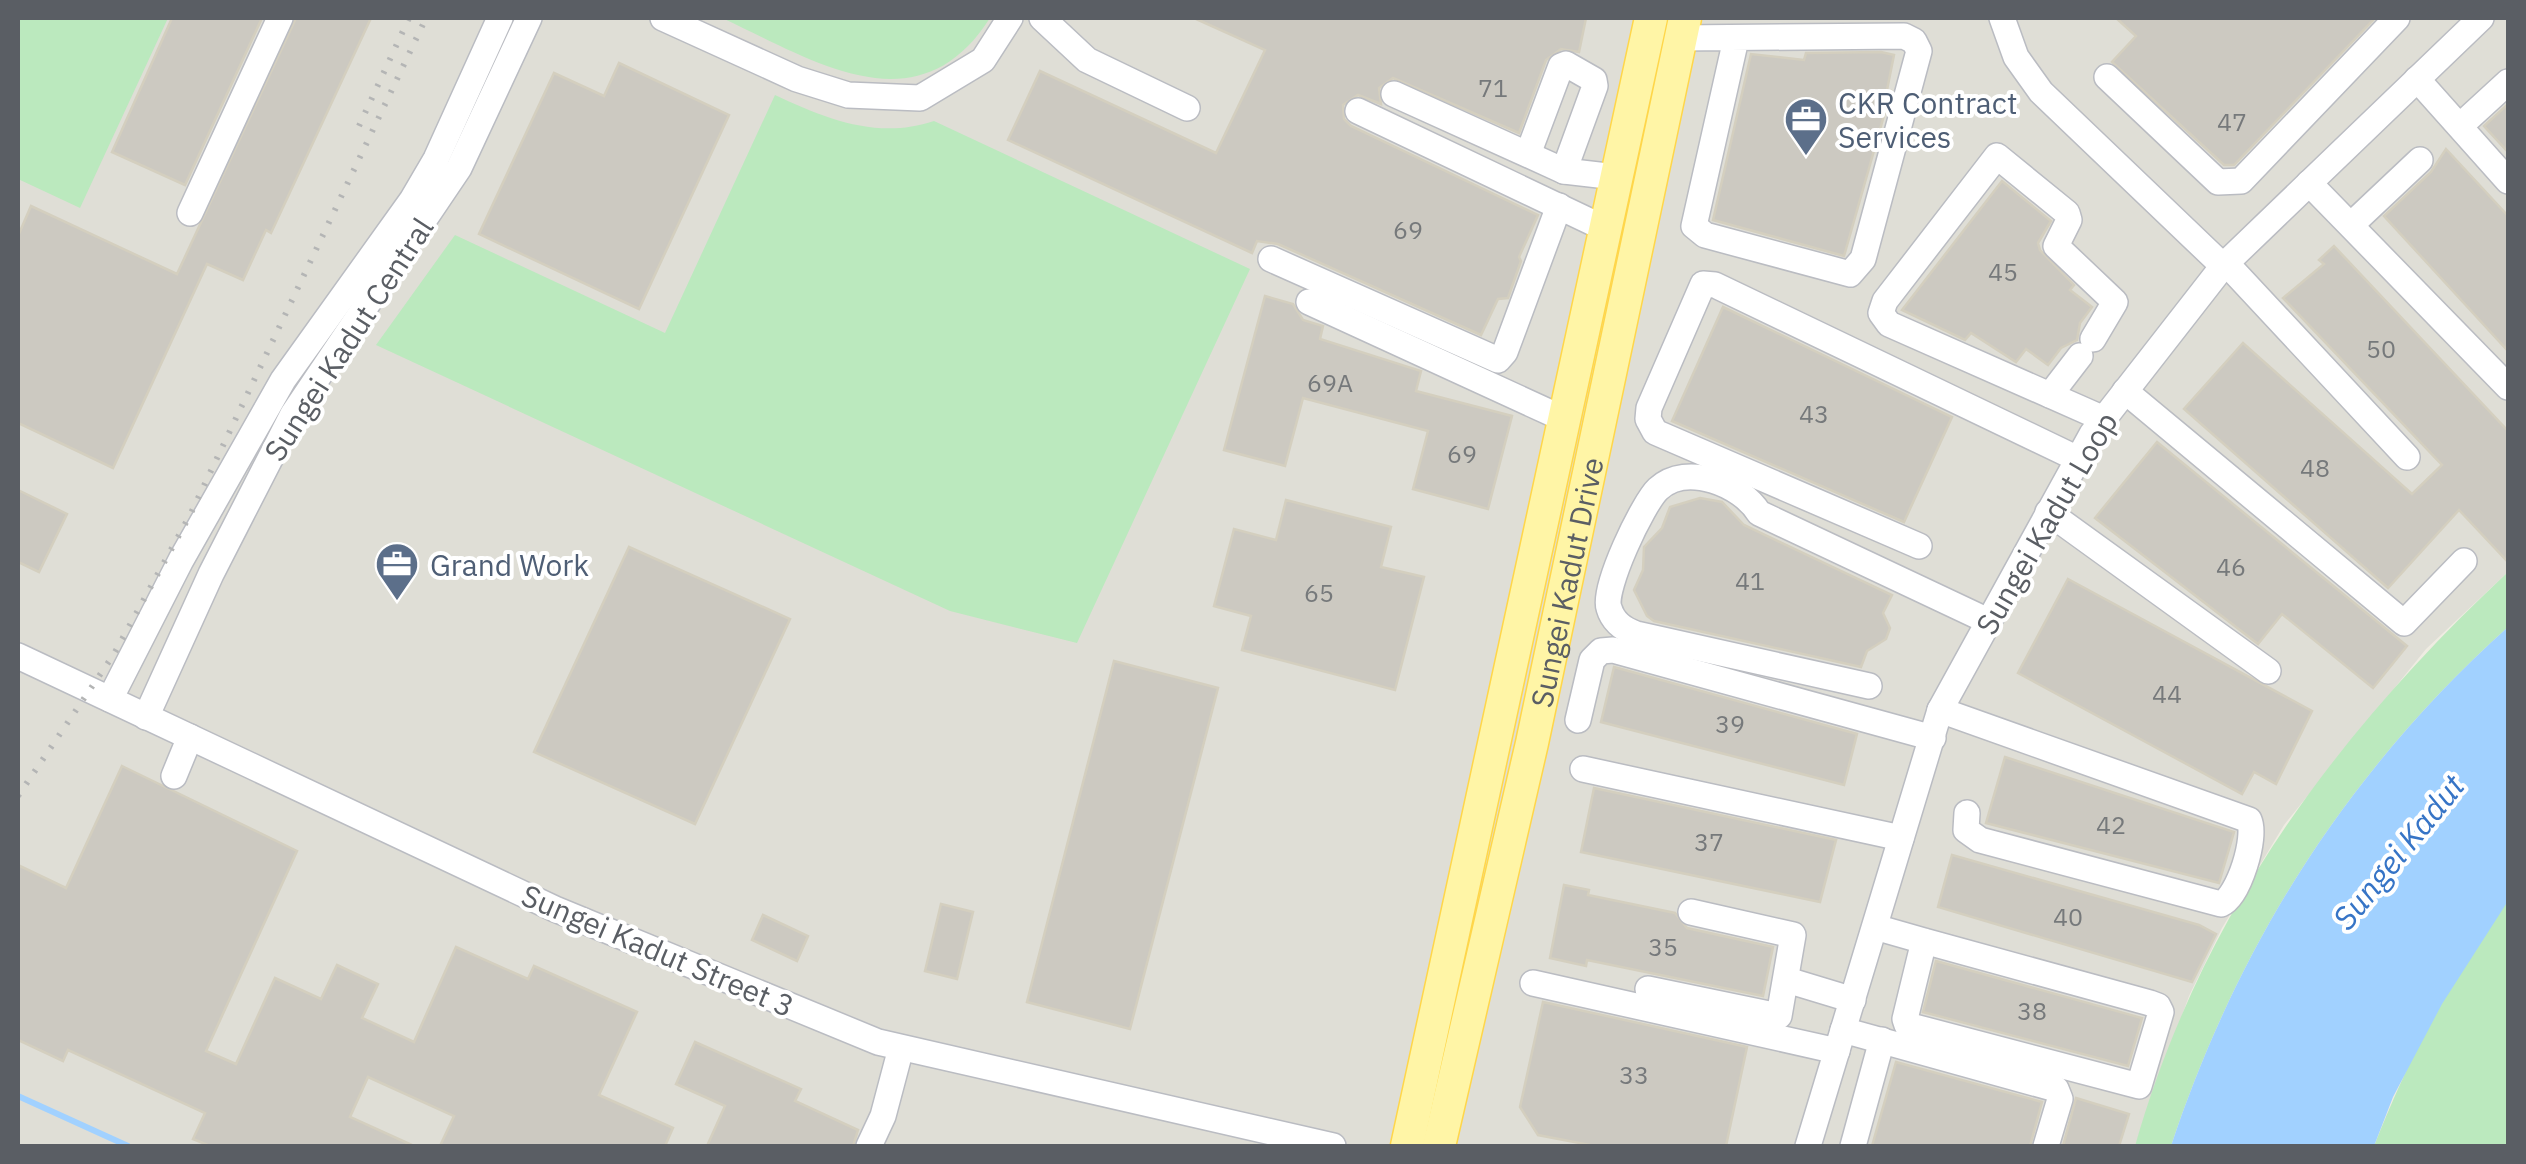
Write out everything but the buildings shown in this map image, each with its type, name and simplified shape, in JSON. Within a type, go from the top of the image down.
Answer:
[{"type":"main road","name":"Sungei Kadut Drive","points":[[1406,1146],[1651,18]]},
{"type":"main road","name":"Sungei Kadut Drive","points":[[1439,1146],[1532,743],[1683,28]]},
{"type":"street","points":[[190,213],[280,18]]},
{"type":"street","points":[[663,18],[797,78],[848,95],[920,98],[983,60],[1010,18]]},
{"type":"street","points":[[1042,18],[1087,60],[1187,108]]},
{"type":"street","points":[[2002,18],[2016,57],[2041,92],[2225,264],[2407,458]]},
{"type":"street","points":[[2107,78],[2218,182],[2230,185],[2241,181],[2396,18]]},
{"type":"street","name":"Sungei Kadut Loop","points":[[1808,1146],[1940,710],[2078,459],[2104,419],[2225,264],[2481,18]]},
{"type":"street","name":"Sungei Kadut Central","points":[[110,699],[181,560],[283,380],[412,200],[523,20]]},
{"type":"street","name":"Sungei Kadut Central","points":[[146,717],[211,574],[293,414],[458,168],[523,20]]},
{"type":"street","points":[[1683,28],[1736,40],[1904,36],[1918,46],[1863,259],[1850,274],[1705,235],[1694,226],[1736,40]]},
{"type":"street","points":[[1528,154],[1561,66],[1566,64],[1594,80],[1595,86],[1564,171]]},
{"type":"street","points":[[2417,78],[2508,181]]},
{"type":"street","points":[[2460,126],[2508,82]]},
{"type":"street","points":[[1394,94],[1564,171],[1616,178]]},
{"type":"street","points":[[1358,112],[1606,229]]},
{"type":"street","points":[[2050,395],[2116,302],[2056,246],[2069,216],[2002,158],[1993,158],[1885,301],[1880,313],[1889,324],[2104,419]]},
{"type":"street","points":[[2351,226],[2420,160]]},
{"type":"street","points":[[2309,182],[2508,386]]},
{"type":"street","points":[[1272,259],[1498,360],[1505,352],[1559,206]]},
{"type":"street","points":[[1919,546],[1655,432],[1648,419],[1650,408],[1703,284],[1716,284],[2078,459]]},
{"type":"street","points":[[1309,302],[1564,419]]},
{"type":"street","points":[[2126,392],[2404,623],[2464,560]]},
{"type":"street","points":[[1869,686],[1636,634],[1617,623],[1608,606],[1608,590],[1648,502],[1660,486],[1690,478],[1727,484],[1746,494],[1759,513],[1988,621]]},
{"type":"street","points":[[2048,512],[2268,671]]},
{"type":"street","points":[[1578,720],[1592,660],[1600,651],[1613,650],[1933,738]]},
{"type":"street","name":"Sungei Kadut Street 3","points":[[18,656],[555,909],[901,1048],[1332,1146]]},
{"type":"street","points":[[1940,710],[2249,820],[2253,831],[2232,898],[2221,904],[1980,840],[1966,830],[1966,813]]},
{"type":"street","points":[[174,776],[190,738]]},
{"type":"street","points":[[1583,769],[1902,838]]},
{"type":"street","points":[[1648,989],[1777,1018],[1793,935],[1691,912]]},
{"type":"street","points":[[1874,927],[2158,1006],[2161,1012],[2139,1086],[1908,1024],[1904,1019],[1924,941]]},
{"type":"street","points":[[1787,980],[1852,1000]]},
{"type":"street","points":[[1532,983],[1840,1041],[1882,1040],[2056,1089],[2060,1100],[2046,1146]]},
{"type":"street","points":[[1853,1146],[1882,1040]]},
{"type":"street","points":[[869,1146],[901,1048]]},
{"type":"shaded area","points":[[18,18],[2508,18],[2508,572],[2426,649],[2284,825],[2222,928],[2189,996],[2135,1146],[18,1146]]},
{"type":"green space","points":[[18,18],[168,18],[80,208],[18,179]]},
{"type":"green space","points":[[722,18],[990,18],[962,52],[931,72],[898,79],[863,76],[828,66]]},
{"type":"green space","points":[[775,95],[853,124],[893,128],[934,121],[1250,269],[1077,643],[950,611],[376,345],[455,235],[665,333]]},
{"type":"green space","points":[[2508,572],[2508,627],[2397,740],[2305,864],[2265,930],[2198,1071],[2171,1146],[2135,1146],[2163,1062],[2197,982],[2236,906],[2281,833],[2386,698]]},
{"type":"green space","points":[[2508,901],[2508,1146],[2374,1146],[2450,985]]},
{"type":"water","name":"Sungei Kadut","points":[[2508,627],[2508,901],[2442,1004],[2393,1097],[2374,1146],[2171,1146],[2230,999],[2305,864],[2397,740]]},
{"type":"waterway","points":[[18,1096],[128,1146]]},
{"type":"railway","points":[[359,126],[409,18]]},
{"type":"railway","points":[[18,796],[114,654],[190,515],[426,18]]},
{"type":"place","name":"CKR Contract Services","points":[[1806,157]]},
{"type":"place","name":"Grand Work","points":[[397,602]]}]
